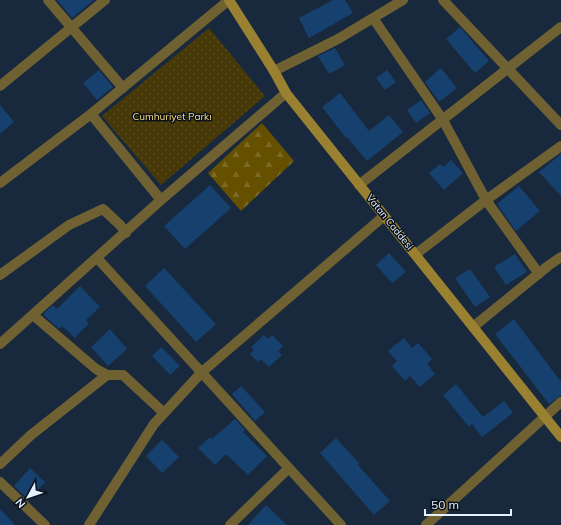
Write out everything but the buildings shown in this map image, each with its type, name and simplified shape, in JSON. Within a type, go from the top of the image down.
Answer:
[{"type":"street","points":[[48,0],[123,88]]},
{"type":"street","points":[[0,86],[105,0]]},
{"type":"street","points":[[0,183],[123,88],[229,0]]},
{"type":"street","name":"Vatan Caddesi","points":[[229,0],[274,71],[286,93],[561,437]]},
{"type":"street","points":[[274,71],[338,39],[403,0]]},
{"type":"street","points":[[442,0],[561,125]]},
{"type":"street","points":[[373,18],[443,120],[486,200],[539,274]]},
{"type":"street","points":[[359,185],[561,27]]},
{"type":"street","points":[[0,344],[126,233],[161,200],[286,93]]},
{"type":"street","points":[[90,114],[161,200]]},
{"type":"street","points":[[416,254],[486,200],[561,146]]},
{"type":"street","points":[[0,275],[69,225],[103,209],[120,225],[126,233]]},
{"type":"street","points":[[90,525],[154,424],[202,372],[384,216]]},
{"type":"street","points":[[97,258],[341,525]]},
{"type":"street","points":[[473,327],[561,258]]},
{"type":"street","points":[[34,314],[96,369],[107,375],[123,375],[164,413]]},
{"type":"street","points":[[0,464],[30,436],[107,375]]},
{"type":"street","points":[[426,525],[561,402]]},
{"type":"street","points":[[230,525],[289,468]]},
{"type":"street","points":[[0,482],[45,525]]},
{"type":"green space","name":"Cumhuriyet Parkı","points":[[209,28],[265,96],[161,185],[102,116]]},
{"type":"green space","points":[[262,123],[294,161],[241,211],[208,173]]}]
